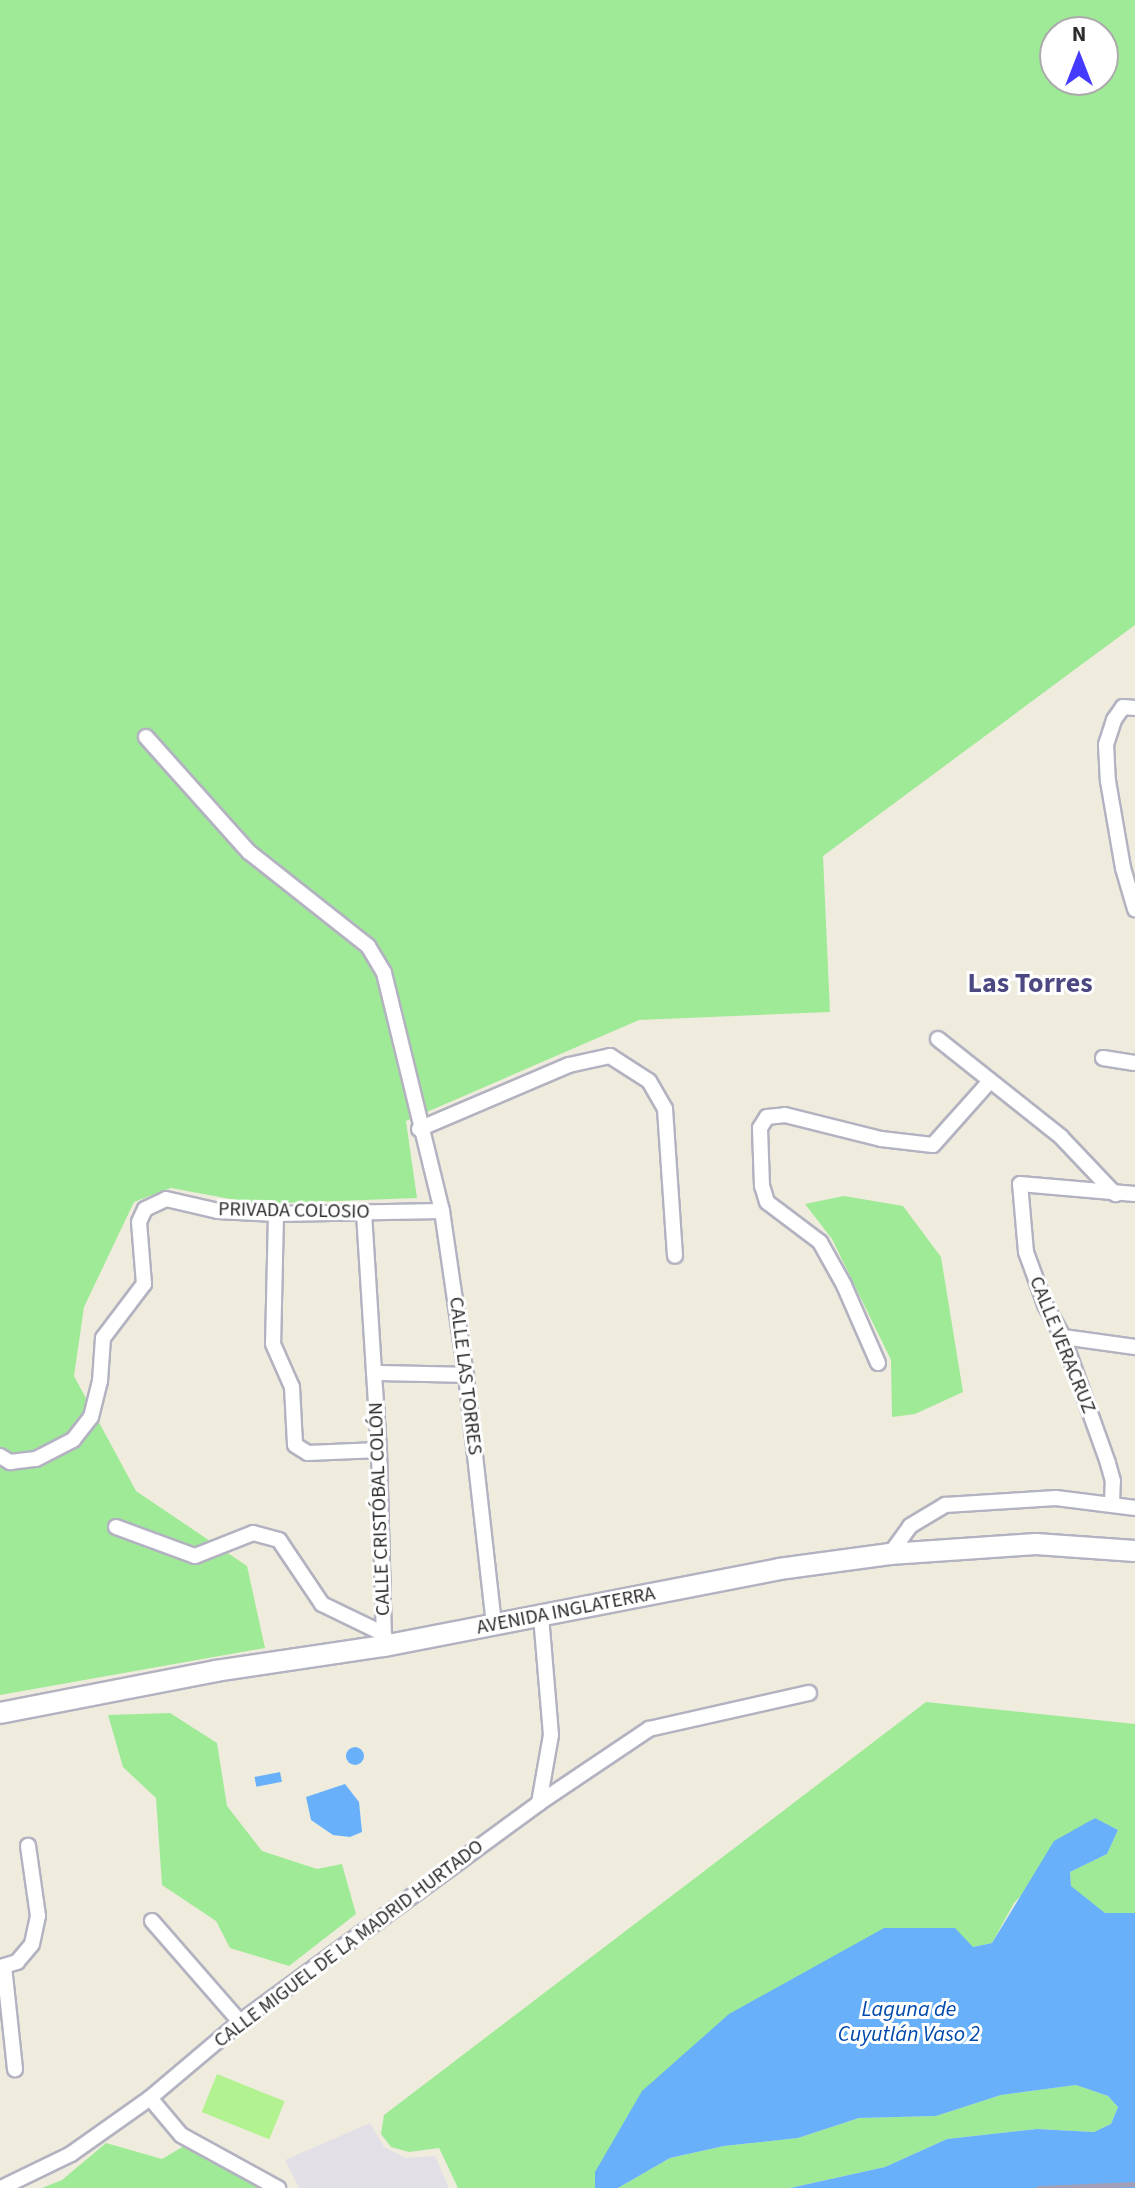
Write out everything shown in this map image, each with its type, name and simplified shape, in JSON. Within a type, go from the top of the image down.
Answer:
[{"type":"main road","name":"AVENIDA INGLATERRA","points":[[0,1713],[384,1640],[494,1625],[779,1569],[890,1554],[1036,1544],[1135,1551]]},
{"type":"street","points":[[1129,708],[1114,720],[1106,745],[1108,781],[1123,868],[1135,909]]},
{"type":"street","name":"CALLE LAS TORRES","points":[[146,737],[249,852],[368,946],[384,973],[419,1129],[442,1211],[466,1375],[494,1625]]},
{"type":"street","points":[[938,1039],[1061,1137],[1115,1194],[1135,1194]]},
{"type":"street","points":[[419,1129],[569,1065],[610,1056],[649,1081],[665,1109],[675,1256]]},
{"type":"street","points":[[1103,1058],[1135,1063]]},
{"type":"street","points":[[878,1363],[844,1285],[820,1242],[767,1202],[762,1186],[760,1128],[767,1117],[785,1115],[881,1139],[933,1145],[990,1081]]},
{"type":"street","name":"CALLE VERACRUZ","points":[[1112,1504],[1108,1463],[1063,1337],[1045,1304],[1026,1252],[1020,1184],[1115,1194]]},
{"type":"street","name":"PRIVADA COLOSIO","points":[[0,1456],[10,1462],[36,1459],[73,1440],[91,1417],[100,1381],[103,1338],[144,1284],[139,1222],[145,1209],[166,1199],[218,1211],[276,1214],[442,1211]]},
{"type":"street","name":"CALLE CRISTÓBAL COLÓN","points":[[364,1213],[379,1450],[384,1640]]},
{"type":"street","points":[[276,1214],[273,1344],[292,1387],[295,1445],[308,1453],[379,1450]]},
{"type":"street","points":[[1063,1337],[1135,1347]]},
{"type":"street","name":"CALLE CRISTÓBAL COLÓN","points":[[374,1373],[466,1375]]},
{"type":"street","points":[[890,1554],[910,1526],[945,1505],[1056,1498],[1135,1508]]},
{"type":"street","points":[[116,1527],[195,1556],[253,1533],[279,1540],[322,1604],[384,1640]]},
{"type":"street","points":[[539,1803],[551,1735],[541,1615]]},
{"type":"street","name":"CALLE MIGUEL DE LA MADRID HURTADO","points":[[1,2188],[71,2154],[150,2098],[240,2022],[539,1803],[649,1729],[809,1693]]},
{"type":"street","points":[[15,2069],[2,1964],[17,1962],[32,1944],[38,1916],[28,1846]]},
{"type":"street","points":[[152,1921],[240,2022]]},
{"type":"street","points":[[150,2098],[181,2135],[278,2188]]},
{"type":"shaded area","points":[[370,2123],[384,2147],[406,2158],[435,2156],[449,2188],[299,2188],[285,2160]]},
{"type":"green space","points":[[0,0],[1135,0],[1135,625],[823,856],[830,1012],[639,1020],[406,1121],[417,1198],[257,1204],[171,1188],[134,1202],[84,1307],[74,1376],[136,1491],[247,1566],[265,1648],[0,1695]]},
{"type":"green space","points":[[844,1196],[903,1206],[941,1257],[963,1392],[915,1414],[892,1417],[891,1360],[832,1239],[805,1204]]},
{"type":"green space","points":[[926,1702],[1135,1724],[1135,1913],[1105,1913],[1071,1887],[1070,1872],[1107,1854],[1118,1830],[1094,1818],[1014,1903],[992,1943],[973,1947],[596,2188],[458,2188],[439,2148],[409,2152],[391,2147],[381,2134],[384,2115]]},
{"type":"green space","points":[[170,1713],[217,1743],[227,1806],[262,1851],[317,1869],[342,1864],[356,1914],[289,1966],[230,1948],[216,1921],[162,1885],[156,1798],[123,1767],[108,1715]]},
{"type":"green space","points":[[217,2074],[285,2101],[269,2139],[202,2112]]},
{"type":"green space","points":[[1076,2085],[1108,2096],[1118,2107],[1111,2124],[1094,2132],[1037,2129],[947,2139],[885,2167],[790,2188],[618,2188],[670,2158],[724,2146],[798,2138],[859,2118],[936,2116],[1001,2095]]},
{"type":"green space","points":[[106,2143],[162,2159],[184,2146],[246,2177],[261,2188],[42,2188],[62,2180]]},
{"type":"water","points":[[355,1747],[364,1756],[355,1765],[346,1756]]},
{"type":"water","points":[[280,1772],[282,1782],[256,1787],[254,1777]]},
{"type":"water","points":[[345,1784],[359,1802],[362,1832],[350,1837],[333,1835],[311,1820],[306,1797]]},
{"type":"water","name":"Laguna de Cuyutlán Vaso 2","points":[[1095,1818],[1118,1830],[1107,1854],[1070,1872],[1071,1886],[1105,1913],[1135,1913],[1135,2188],[790,2188],[885,2167],[947,2139],[1037,2129],[1094,2132],[1111,2124],[1118,2107],[1108,2096],[1076,2085],[1001,2095],[936,2116],[859,2118],[798,2138],[724,2146],[670,2158],[618,2188],[595,2188],[595,2172],[642,2091],[729,2014],[884,1928],[955,1928],[973,1947],[992,1943],[1054,1841]]},
{"type":"railway","points":[[1039,2188],[1135,2184]]},
{"type":"district","name":"Las Torres","points":[[1030,983]]}]
